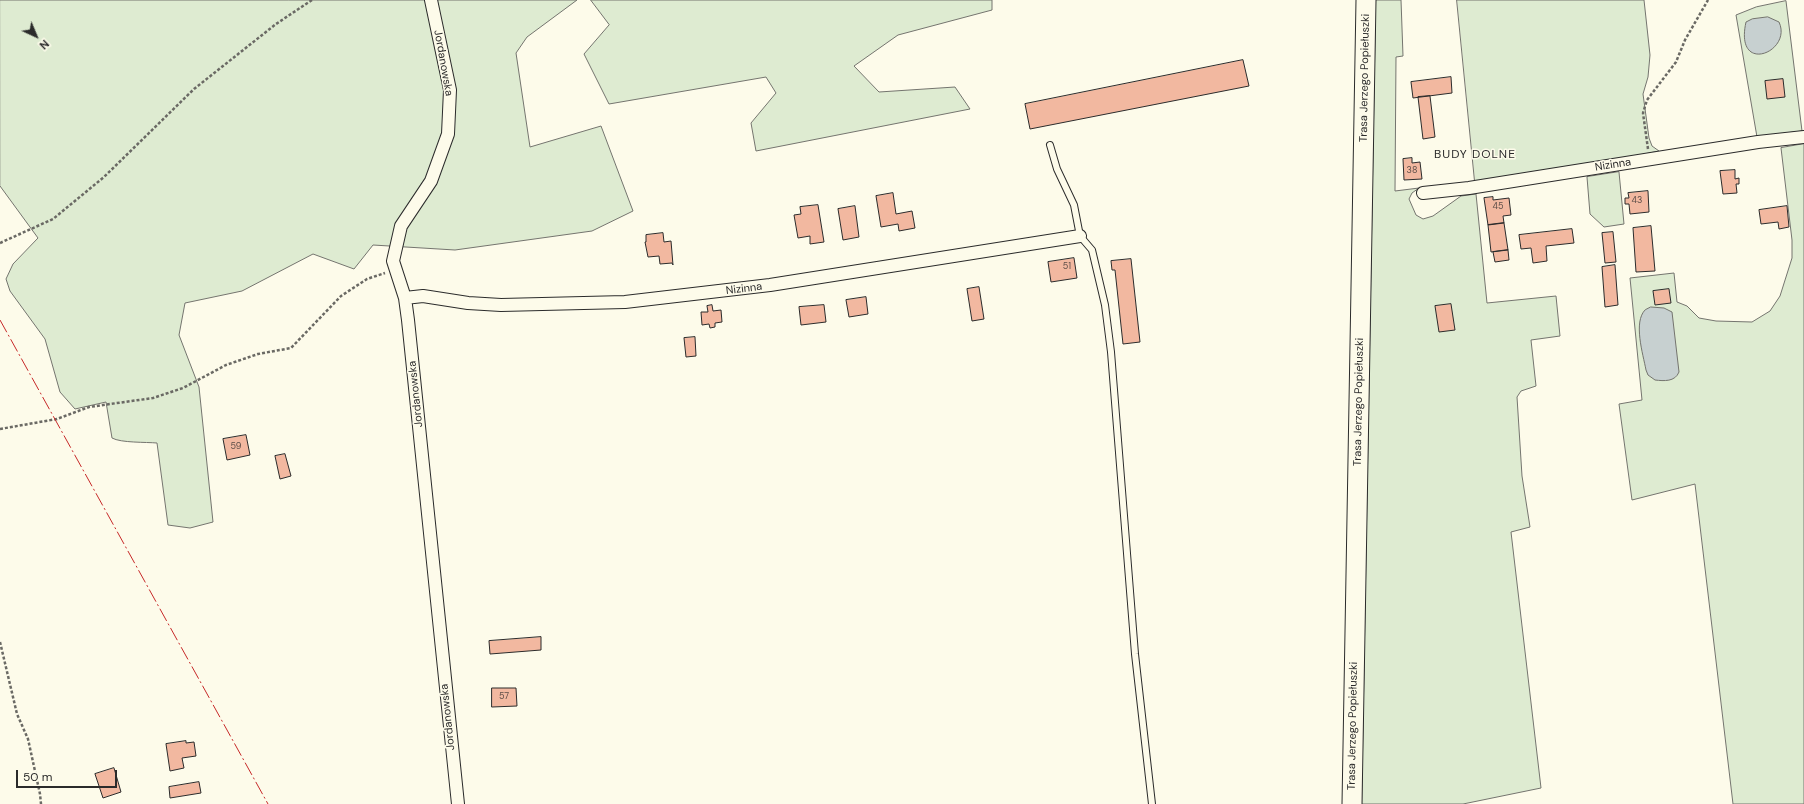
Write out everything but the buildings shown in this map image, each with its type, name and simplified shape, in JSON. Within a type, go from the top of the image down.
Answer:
[{"type":"main road","name":"Trasa Jerzego Popiełuszki","points":[[1352,804],[1366,0]]},
{"type":"street","name":"Jordanowska","points":[[432,0],[450,90],[448,134],[431,180],[401,226],[392,261],[405,298],[458,804]]},
{"type":"street","name":"Nizinna","points":[[1423,193],[1469,188],[1758,142],[1804,137]]},
{"type":"street","name":"Nizinna","points":[[405,298],[423,296],[468,303],[501,305],[625,302],[770,285],[1080,236]]},
{"type":"lane","points":[[1050,145],[1057,169],[1074,205],[1080,236],[1092,250],[1106,313],[1111,352],[1135,654],[1152,804]]},
{"type":"path","points":[[0,243],[53,218],[104,178],[194,89],[276,24],[312,0]]},
{"type":"path","points":[[1650,159],[1643,113],[1647,100],[1676,62],[1685,40],[1708,0]]},
{"type":"path","points":[[0,429],[57,419],[90,407],[153,398],[183,388],[226,365],[258,354],[291,348],[341,296],[367,279],[395,270]]},
{"type":"path","points":[[0,642],[18,714],[28,739],[41,804]]},
{"type":"green space","points":[[0,0],[577,0],[527,37],[516,53],[530,147],[601,126],[633,211],[592,231],[455,250],[373,245],[354,269],[313,254],[242,291],[185,303],[179,335],[199,387],[213,522],[190,528],[168,525],[157,443],[127,442],[112,438],[106,402],[75,409],[60,392],[45,339],[10,291],[6,279],[13,264],[38,238],[0,186]]},
{"type":"green space","points":[[591,0],[992,0],[992,10],[898,35],[854,66],[879,92],[955,87],[970,109],[756,151],[751,123],[776,93],[766,77],[609,104],[584,54],[609,25]]},
{"type":"green space","points":[[1376,0],[1401,0],[1403,56],[1396,57],[1395,191],[1419,188],[1412,193],[1409,199],[1416,215],[1423,219],[1433,216],[1461,196],[1476,194],[1487,303],[1556,296],[1560,336],[1531,340],[1536,386],[1521,391],[1517,397],[1522,476],[1530,527],[1511,532],[1541,788],[1463,804],[1362,804]]},
{"type":"green space","points":[[1457,0],[1644,0],[1650,55],[1648,77],[1643,94],[1649,138],[1652,146],[1659,151],[1606,162],[1475,182]]},
{"type":"green space","points":[[1786,1],[1802,131],[1757,137],[1736,15],[1756,7]]},
{"type":"green space","points":[[1804,144],[1804,804],[1733,804],[1695,484],[1632,500],[1619,404],[1642,400],[1630,278],[1674,273],[1677,302],[1687,306],[1699,318],[1716,321],[1752,322],[1770,311],[1780,296],[1792,258],[1792,240],[1781,148]]},
{"type":"green space","points":[[1619,172],[1624,224],[1604,227],[1590,214],[1587,177]]},
{"type":"shaded area","points":[[1768,17],[1779,22],[1781,33],[1778,42],[1772,49],[1763,54],[1755,54],[1748,49],[1745,39],[1746,22],[1752,19]]},
{"type":"shaded area","points":[[1651,307],[1664,308],[1672,312],[1679,372],[1675,378],[1669,380],[1655,380],[1648,375],[1646,370],[1639,330],[1641,315],[1645,310]]},
{"type":"power","points":[[0,320],[268,804]]},
{"type":"district","name":"BUDY DOLNE","points":[[1475,155]]}]
